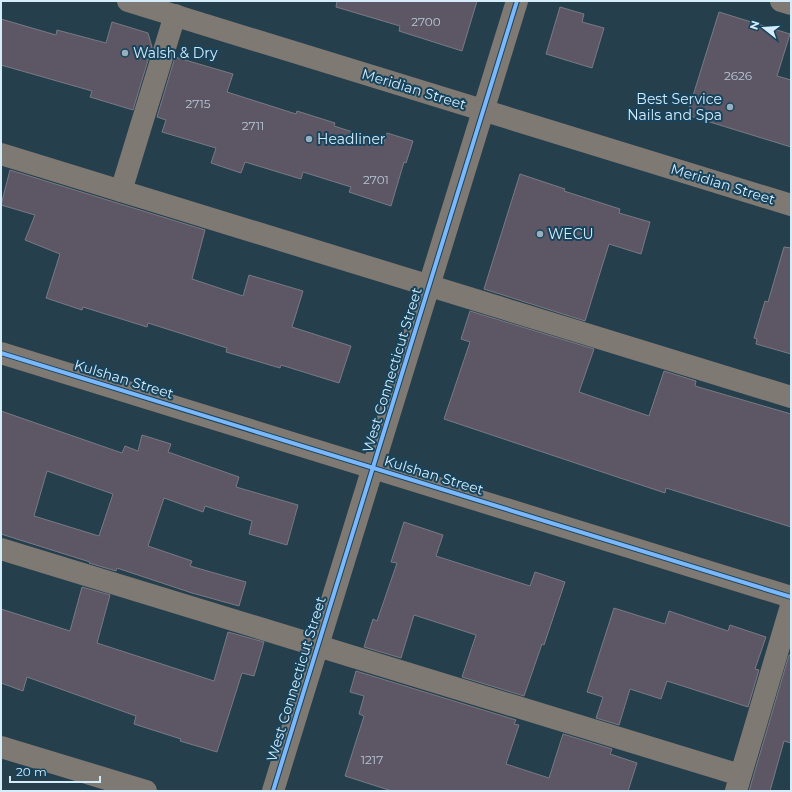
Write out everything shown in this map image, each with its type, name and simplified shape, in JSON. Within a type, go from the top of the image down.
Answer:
[{"type":"street","name":"Meridian Street","points":[[128,1],[791,205]]},
{"type":"street","name":"West Connecticut Street","points":[[273,791],[518,1]]},
{"type":"street","points":[[781,1],[791,4]]},
{"type":"street","points":[[121,191],[175,15]]},
{"type":"street","points":[[1,154],[791,396]]},
{"type":"street","name":"Kulshan Street","points":[[1,353],[791,596]]},
{"type":"street","points":[[1,549],[318,646],[738,783],[791,606]]},
{"type":"street","points":[[1,747],[146,791]]},
{"type":"building","points":[[337,1],[477,1],[462,51],[399,31],[400,26],[336,7]]},
{"type":"building","points":[[560,7],[584,14],[582,22],[604,28],[592,68],[546,54]]},
{"type":"building","points":[[719,12],[790,34],[777,76],[791,80],[791,147],[687,115]]},
{"type":"building","points":[[1,19],[56,35],[57,30],[106,43],[112,22],[148,33],[152,47],[133,110],[90,97],[92,91],[1,65]]},
{"type":"building","points":[[175,57],[233,74],[227,92],[296,114],[297,111],[335,123],[334,126],[384,142],[387,133],[413,141],[406,163],[404,162],[391,206],[349,192],[351,187],[303,172],[301,179],[245,162],[241,173],[211,163],[216,148],[162,132],[166,120],[157,117]]},
{"type":"building","points":[[10,170],[205,230],[192,279],[243,296],[249,275],[303,291],[292,327],[351,346],[339,383],[281,365],[280,368],[226,352],[227,348],[148,323],[147,327],[83,307],[82,310],[46,298],[60,254],[25,240],[35,215],[1,205]]},
{"type":"building","points":[[520,174],[565,189],[564,191],[620,209],[619,213],[650,222],[641,254],[609,244],[585,321],[484,289]]},
{"type":"building","points":[[784,247],[791,248],[791,354],[756,344],[757,339],[754,338],[765,301],[768,302]]},
{"type":"building","points":[[470,311],[594,349],[579,392],[649,416],[664,371],[696,381],[695,386],[791,414],[791,527],[666,488],[665,493],[444,419],[470,342],[461,339]]},
{"type":"building","points":[[1,411],[122,453],[125,446],[138,451],[142,435],[171,444],[168,452],[239,477],[236,487],[298,505],[287,545],[249,534],[252,521],[205,506],[203,512],[164,498],[148,546],[192,561],[190,566],[246,582],[239,606],[192,593],[117,568],[116,571],[89,563],[90,562],[1,534]],"holes":[[[47,471],[113,494],[99,536],[34,516]]]},
{"type":"building","points":[[404,522],[443,535],[436,556],[530,586],[535,572],[565,582],[544,645],[542,644],[524,696],[462,677],[476,635],[414,615],[401,658],[364,647],[373,619],[377,621],[397,563],[391,562]]},
{"type":"building","points":[[82,587],[110,595],[97,643],[214,681],[228,632],[264,642],[254,676],[242,673],[217,752],[180,741],[181,739],[134,724],[136,716],[27,677],[23,691],[1,683],[1,609],[70,631]]},
{"type":"building","points":[[614,608],[665,624],[669,611],[728,631],[730,625],[766,637],[755,669],[759,670],[748,707],[667,681],[661,699],[630,689],[619,725],[596,718],[603,697],[587,692]]},
{"type":"building","points":[[789,655],[791,655],[791,743],[784,741],[770,791],[749,791]]},
{"type":"building","points":[[356,671],[516,720],[514,724],[519,725],[506,764],[549,778],[563,734],[612,749],[610,754],[637,763],[628,791],[392,791],[345,776],[364,716],[359,714],[364,696],[350,692]]},
{"type":"cycle path","points":[[273,791],[517,1]]},
{"type":"cycle path","points":[[1,353],[791,597]]},
{"type":"place","name":"Walsh & Dry","points":[[125,53]]},
{"type":"place","name":"Best Service Nails and Spa","points":[[730,107]]},
{"type":"place","name":"Headliner","points":[[309,139]]},
{"type":"place","name":"WECU","points":[[540,234]]}]
